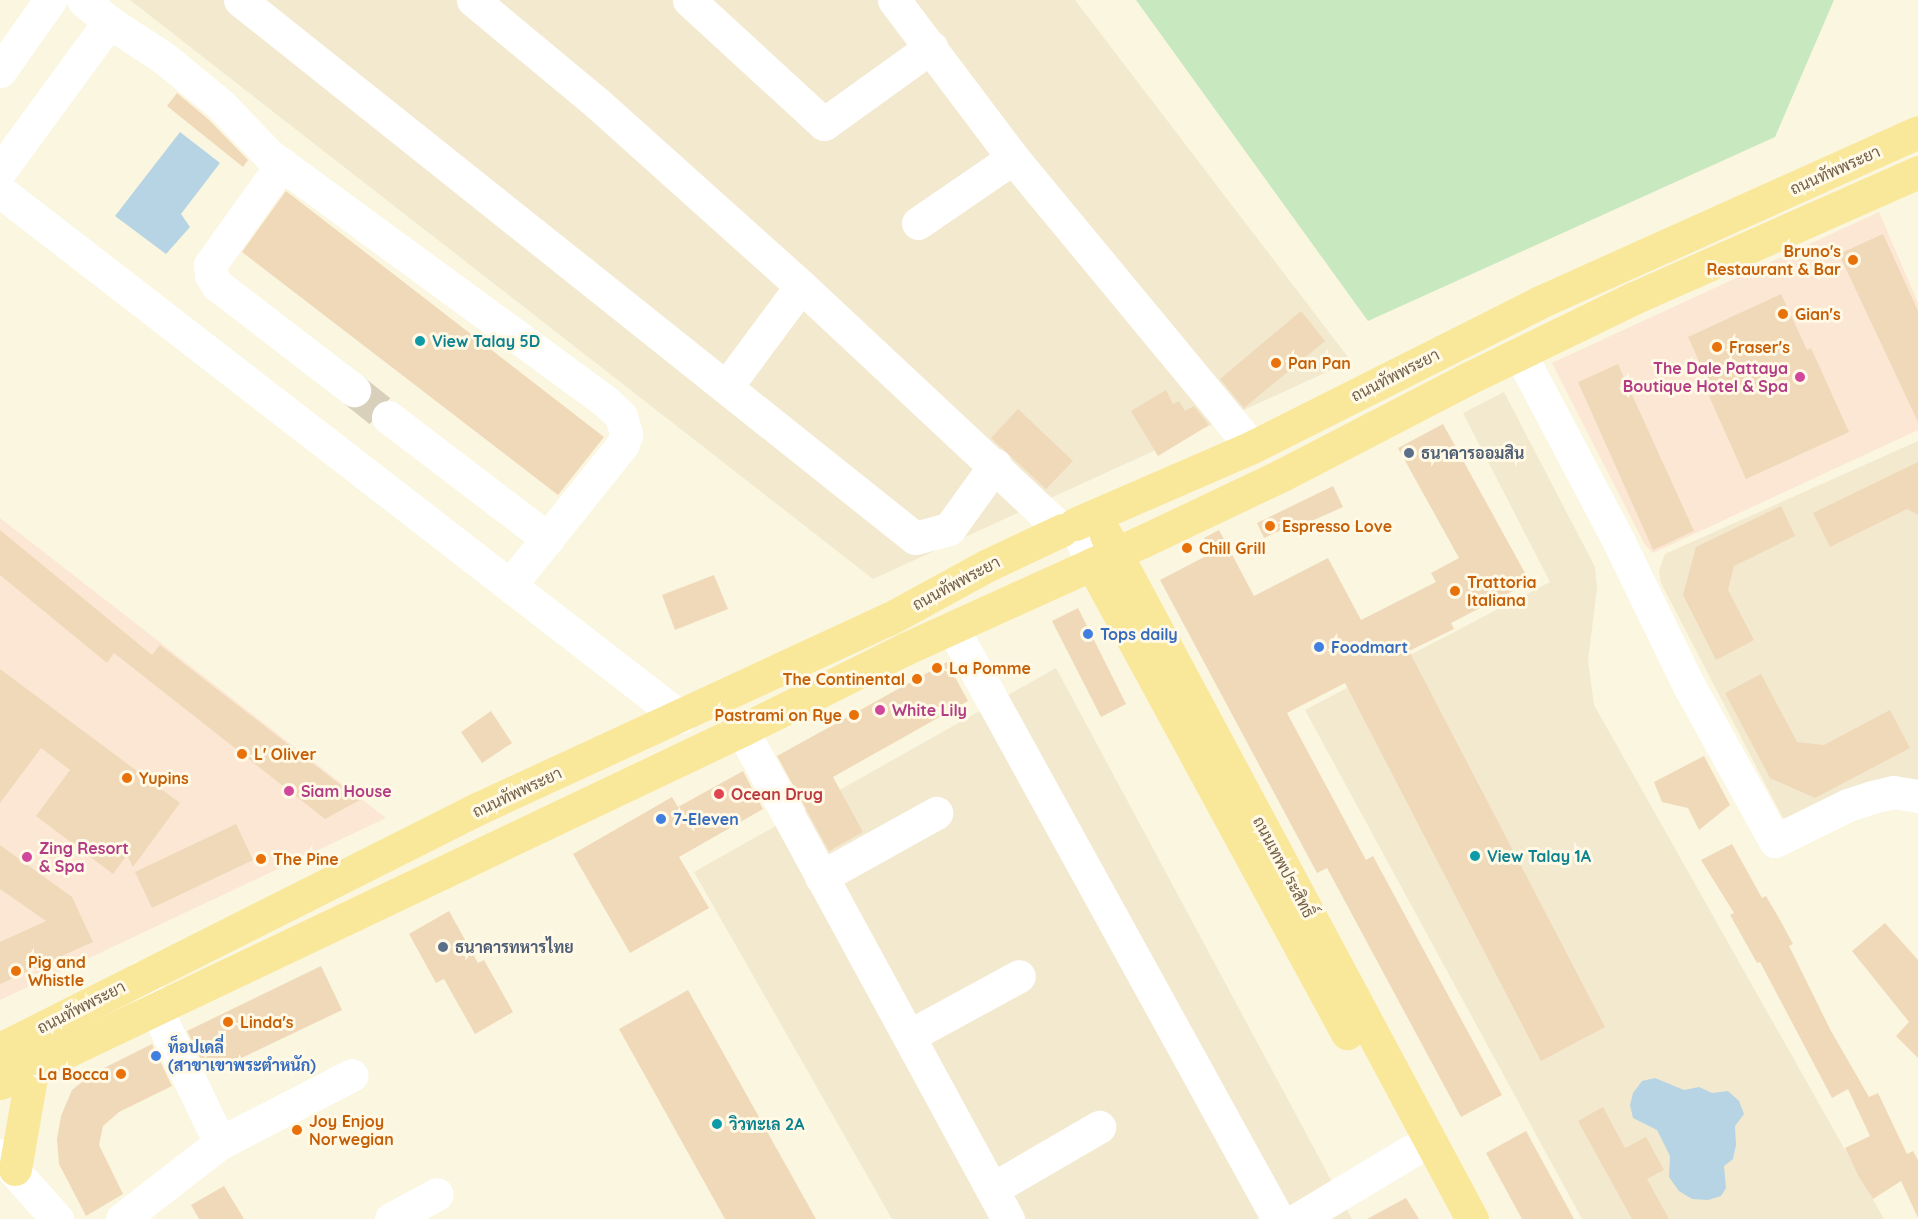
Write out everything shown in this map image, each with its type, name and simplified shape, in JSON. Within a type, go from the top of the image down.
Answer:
[{"type":"main road","name":"ถนนทัพพระยา","points":[[0,1049],[477,809],[889,619],[986,566],[1078,523],[1252,447],[1540,302],[1918,132]]},
{"type":"main road","name":"ถนนทัพพระยา","points":[[0,1083],[742,730],[905,649],[953,629],[1025,593],[1104,559],[1282,475],[1634,298],[1918,172]]},
{"type":"main road","name":"ถนนเทพประสิทธิ์","points":[[1104,559],[1448,1219]]},
{"type":"main road","name":"ถนนเทพประสิทธิ์","points":[[1104,559],[1472,1219]]},
{"type":"main road","points":[[7,1162],[33,1066]]},
{"type":"street","points":[[0,71],[50,0]]},
{"type":"street","points":[[83,0],[109,22],[164,58],[221,105],[282,164],[596,394],[621,416],[626,434],[623,444],[511,584]]},
{"type":"street","points":[[240,0],[915,538],[949,529],[995,465]]},
{"type":"street","points":[[472,0],[597,103],[801,286],[995,465],[1078,523]]},
{"type":"street","points":[[689,0],[824,124],[931,47]]},
{"type":"street","points":[[894,0],[1013,158],[1252,447]]},
{"type":"street","points":[[0,171],[109,22]]},
{"type":"street","points":[[918,223],[1013,158]]},
{"type":"street","points":[[282,164],[210,265],[211,275],[217,285],[354,390]]},
{"type":"street","points":[[0,190],[680,717]]},
{"type":"street","points":[[727,387],[801,286]]},
{"type":"street","points":[[1520,354],[1619,542],[1688,684],[1775,841],[1848,805],[1872,797],[1893,792],[1918,796]]},
{"type":"street","points":[[388,417],[548,539]]},
{"type":"street","name":"ถนนเทพประสิทธิ์","points":[[1078,523],[1104,559]]},
{"type":"street","points":[[953,629],[1282,1219],[1411,1151]]},
{"type":"street","points":[[742,730],[1008,1219]]},
{"type":"street","points":[[821,877],[936,813]]},
{"type":"street","points":[[909,1036],[1019,976]]},
{"type":"street","points":[[141,977],[220,1143]]},
{"type":"street","points":[[122,1219],[220,1143],[352,1074]]},
{"type":"street","points":[[992,1189],[1099,1127]]},
{"type":"street","points":[[7,1162],[57,1219]]},
{"type":"street","points":[[392,1219],[437,1194]]},
{"type":"shaded area","points":[[130,0],[1075,0],[1351,361],[873,579]]},
{"type":"shaded area","points":[[1879,212],[1918,303],[1918,430],[1653,553],[1645,545],[1552,363]]},
{"type":"shaded area","points":[[1504,392],[1595,567],[1597,588],[1588,660],[1594,705],[1884,1219],[1582,1219],[1305,710],[1550,582],[1463,413]]},
{"type":"shaded area","points":[[1918,441],[1918,786],[1794,820],[1783,818],[1661,583],[1659,571],[1665,554]]},
{"type":"shaded area","points":[[0,518],[386,818],[0,1000]]},
{"type":"shaded area","points":[[1056,668],[1352,1219],[892,1219],[694,872]]},
{"type":"green space","points":[[1136,0],[1834,0],[1775,137],[1368,321]]},
{"type":"water","points":[[180,132],[220,163],[181,214],[190,227],[166,254],[115,216]]},
{"type":"water","points":[[1655,1078],[1684,1090],[1699,1087],[1712,1093],[1728,1091],[1739,1101],[1744,1114],[1735,1126],[1736,1145],[1733,1159],[1724,1166],[1726,1188],[1721,1196],[1708,1200],[1692,1199],[1679,1191],[1669,1177],[1670,1156],[1657,1130],[1633,1118],[1630,1105],[1633,1093],[1642,1081]]},
{"type":"building","points":[[177,93],[208,119],[248,160],[243,167],[167,106]]},
{"type":"building","name":"View Talay 5D","points":[[286,191],[604,437],[558,495],[242,252]]},
{"type":"building","points":[[1883,234],[1918,311],[1918,422],[1839,254]]},
{"type":"building","name":"The Dale Pattaya Boutique Hotel & Spa","points":[[1781,294],[1807,350],[1811,348],[1849,432],[1746,479],[1709,396],[1714,394],[1688,337]]},
{"type":"building","points":[[1301,311],[1325,341],[1244,408],[1220,379]]},
{"type":"building","points":[[1618,364],[1694,531],[1653,550],[1578,382]]},
{"type":"building","points":[[1166,390],[1173,404],[1179,401],[1185,411],[1194,406],[1209,425],[1158,456],[1131,411]]},
{"type":"building","points":[[1018,409],[1073,461],[1046,489],[991,438]]},
{"type":"building","points":[[1443,424],[1530,582],[1451,623],[1454,629],[1409,651],[1605,1027],[1541,1061],[1345,683],[1287,713],[1366,860],[1373,856],[1502,1095],[1461,1117],[1327,868],[1317,873],[1160,580],[1212,553],[1204,538],[1219,530],[1254,596],[1328,558],[1361,620],[1436,582],[1431,573],[1459,558],[1398,448]]},
{"type":"building","points":[[1918,462],[1918,515],[1907,509],[1830,547],[1813,513]]},
{"type":"building","points":[[1333,486],[1343,507],[1305,524],[1303,520],[1264,538],[1257,523]]},
{"type":"building","points":[[1781,506],[1795,536],[1734,566],[1728,590],[1754,640],[1716,660],[1683,595],[1696,547]]},
{"type":"building","points":[[0,530],[152,655],[160,645],[360,800],[325,819],[114,653],[107,663],[0,575]]},
{"type":"building","points":[[714,575],[728,609],[675,630],[662,595]]},
{"type":"building","points":[[1078,608],[1126,704],[1101,717],[1052,621]]},
{"type":"building","points":[[947,662],[968,701],[833,777],[863,832],[829,851],[777,756]]},
{"type":"building","points":[[0,669],[180,803],[133,867],[127,855],[113,874],[36,816],[70,770],[41,748],[0,803]]},
{"type":"building","points":[[1761,674],[1797,742],[1824,745],[1890,710],[1910,748],[1815,798],[1770,778],[1725,693]]},
{"type":"building","points":[[491,711],[512,743],[482,763],[461,732]]},
{"type":"building","points":[[1704,756],[1730,805],[1699,830],[1688,808],[1662,802],[1654,782]]},
{"type":"building","points":[[743,771],[763,809],[679,857],[709,908],[630,953],[573,854],[672,797],[678,807]]},
{"type":"building","points":[[236,824],[253,860],[152,908],[135,872]]},
{"type":"building","points":[[1732,844],[1762,898],[1766,896],[1793,944],[1789,946],[1831,1031],[1869,1097],[1878,1093],[1907,1154],[1913,1151],[1918,1160],[1918,1218],[1901,1181],[1873,1199],[1859,1177],[1845,1148],[1870,1136],[1848,1089],[1832,1098],[1760,962],[1757,963],[1730,915],[1734,913],[1701,860]]},
{"type":"building","points":[[0,845],[72,897],[93,942],[0,984],[0,942],[46,921],[0,889]]},
{"type":"building","points":[[449,911],[478,963],[484,960],[513,1012],[475,1034],[444,979],[436,983],[409,934]]},
{"type":"building","points":[[1885,923],[1918,960],[1918,1058],[1896,1036],[1909,1022],[1852,951]]},
{"type":"building","points":[[321,966],[342,1010],[208,1074],[187,1031]]},
{"type":"building","name":"วิวทะเล 2A","points":[[688,990],[816,1219],[725,1219],[619,1029]]},
{"type":"building","points":[[152,1044],[172,1086],[119,1112],[103,1126],[99,1145],[123,1194],[86,1216],[59,1164],[57,1139],[61,1116],[72,1090],[92,1074]]},
{"type":"building","points":[[1603,1107],[1625,1148],[1646,1137],[1664,1170],[1647,1179],[1669,1219],[1632,1219],[1578,1121]]},
{"type":"building","points":[[1526,1131],[1574,1219],[1522,1219],[1486,1153]]},
{"type":"building","points":[[224,1186],[244,1219],[199,1219],[191,1205]]},
{"type":"building","points":[[1406,1198],[1419,1219],[1367,1219]]},
{"type":"tunnel","points":[[354,390],[388,417]]},
{"type":"place","name":"Bruno's Restaurant & Bar","points":[[1853,260]]},
{"type":"place","name":"Gian's","points":[[1783,314]]},
{"type":"place","name":"View Talay 5D","points":[[420,341]]},
{"type":"place","name":"Fraser's","points":[[1717,347]]},
{"type":"place","name":"Pan Pan","points":[[1276,363]]},
{"type":"place","name":"The Dale Pattaya Boutique Hotel & Spa","points":[[1800,377]]},
{"type":"place","name":"ธนาคารออมสิน","points":[[1409,453]]},
{"type":"place","name":"Espresso Love","points":[[1270,526]]},
{"type":"place","name":"Chill Grill","points":[[1187,548]]},
{"type":"place","name":"Trattoria Italiana","points":[[1455,591]]},
{"type":"place","name":"Tops daily","points":[[1088,634]]},
{"type":"place","name":"Foodmart","points":[[1319,647]]},
{"type":"place","name":"La Pomme","points":[[937,668]]},
{"type":"place","name":"The Continental","points":[[917,679]]},
{"type":"place","name":"White Lily","points":[[880,710]]},
{"type":"place","name":"Pastrami on Rye","points":[[854,715]]},
{"type":"place","name":"L' Oliver","points":[[242,754]]},
{"type":"place","name":"Yupins","points":[[127,778]]},
{"type":"place","name":"Siam House","points":[[289,791]]},
{"type":"place","name":"Ocean Drug","points":[[719,794]]},
{"type":"place","name":"7-Eleven","points":[[661,819]]},
{"type":"place","name":"View Talay 1A","points":[[1475,856]]},
{"type":"place","name":"Zing Resort & Spa","points":[[27,857]]},
{"type":"place","name":"The Pine","points":[[261,859]]},
{"type":"place","name":"ธนาคารทหารไทย","points":[[443,947]]},
{"type":"place","name":"Pig and Whistle","points":[[16,971]]},
{"type":"place","name":"Linda's","points":[[228,1022]]},
{"type":"place","name":"ท็อปเดลี่ (สาขาเขาพระตำหนัก)","points":[[156,1056]]},
{"type":"place","name":"La Bocca","points":[[121,1074]]},
{"type":"place","name":"วิวทะเล 2A","points":[[717,1124]]},
{"type":"place","name":"Joy Enjoy Norwegian","points":[[297,1130]]}]
